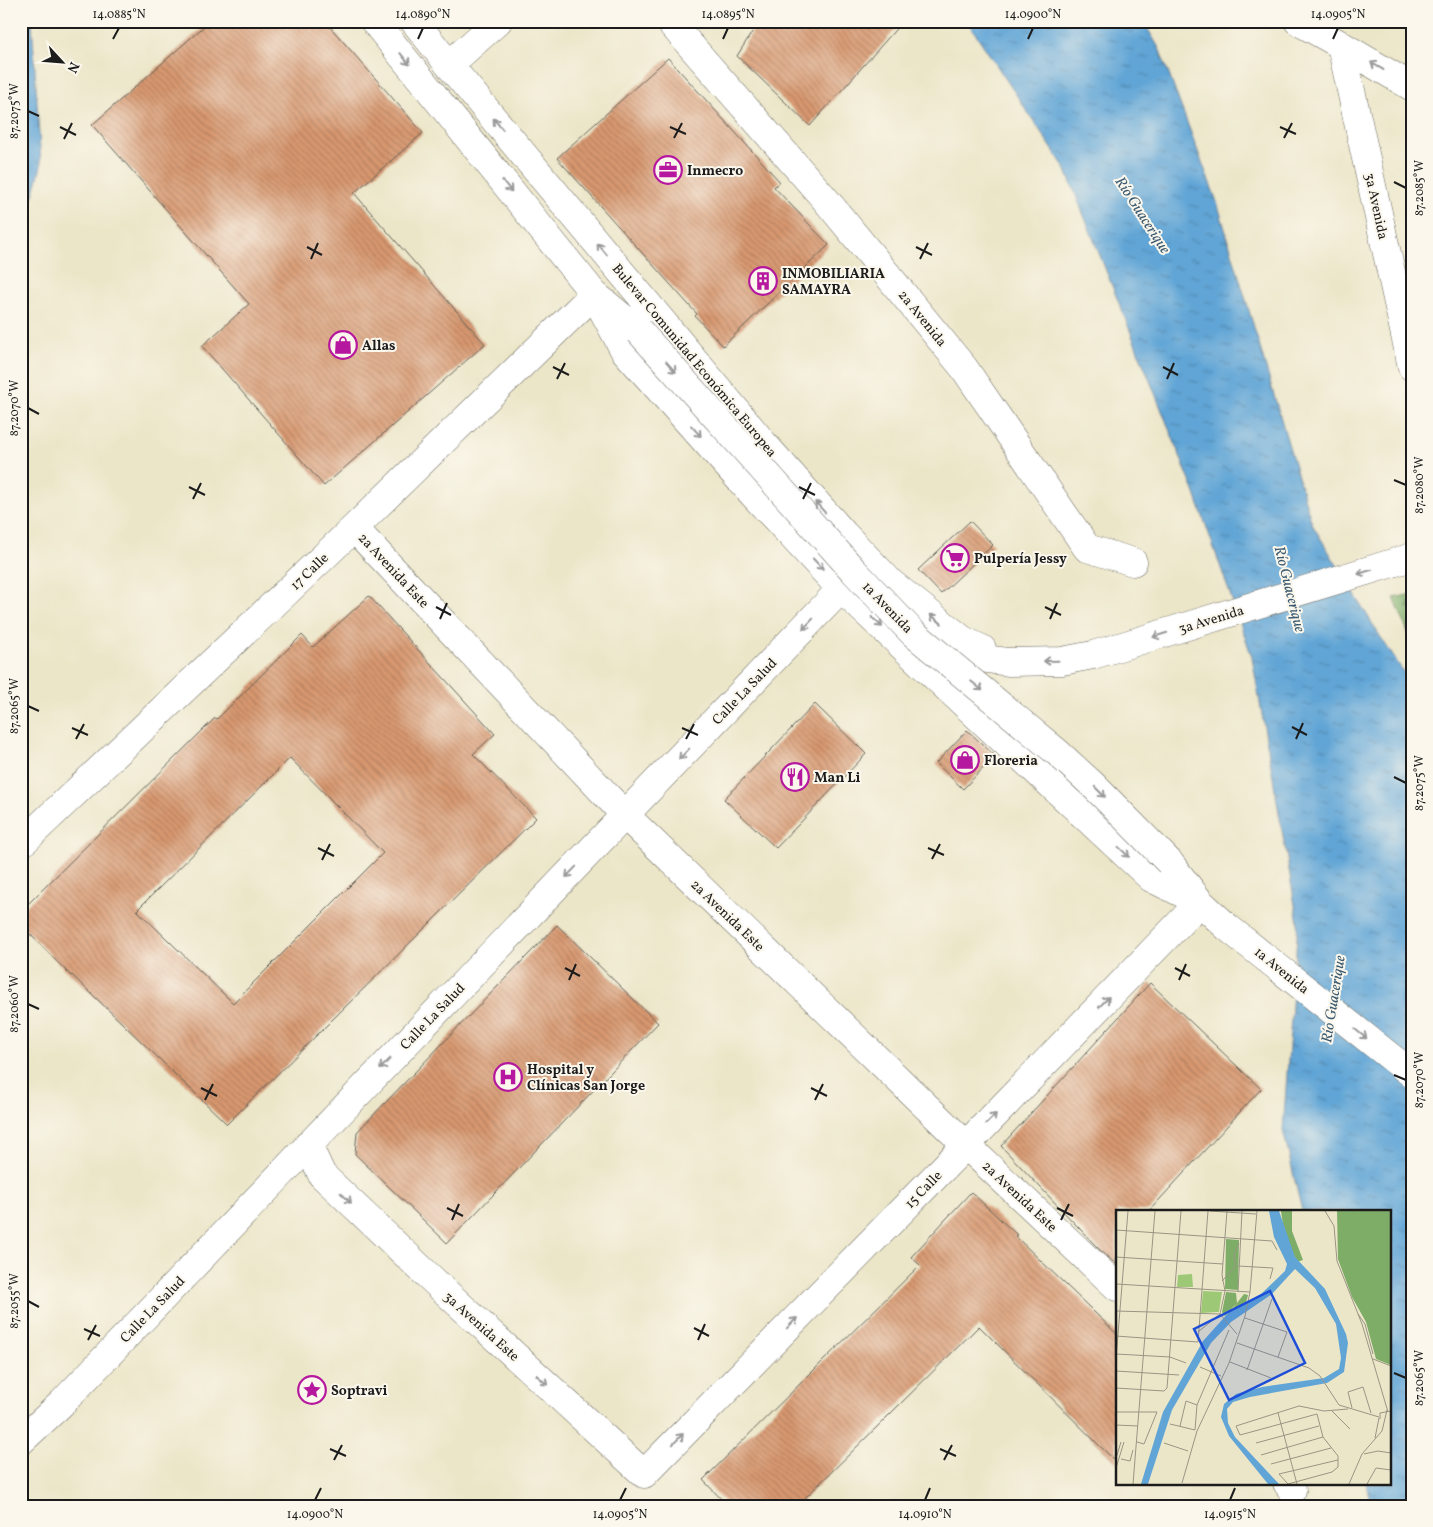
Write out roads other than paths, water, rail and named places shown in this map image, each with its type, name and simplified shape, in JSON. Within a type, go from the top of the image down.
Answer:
[{"type":"main road","points":[[374,21],[594,294],[624,350],[841,589]]},
{"type":"main road","name":"Bulevar Comunidad Económica Europea","points":[[414,21],[764,444],[844,534],[891,583],[956,635],[1008,662]]},
{"type":"main road","points":[[449,64],[498,21]]},
{"type":"main road","name":"2a Avenida","points":[[668,21],[825,198],[964,368],[1086,548],[1133,562]]},
{"type":"main road","points":[[1298,21],[1412,87]]},
{"type":"main road","name":"3a Avenida","points":[[1341,45],[1412,367]]},
{"type":"main road","name":"1a Avenida","points":[[594,294],[639,331],[852,570],[913,633],[1058,753],[1094,786],[1169,862],[1200,902],[1227,927],[1412,1074]]},
{"type":"main road","name":"17 Calle","points":[[21,844],[354,528],[594,294]]},
{"type":"main road","name":"2a Avenida Este","points":[[354,528],[626,816],[966,1145],[1116,1286]]},
{"type":"main road","name":"3a Avenida","points":[[841,589],[861,585],[876,591],[938,645],[958,655],[1008,662],[1062,661],[1094,655],[1412,557]]},
{"type":"main road","name":"1a Avenida","points":[[841,589],[1151,878],[1200,902]]},
{"type":"main road","name":"Calle La Salud","points":[[21,1442],[62,1403],[626,816],[841,589]]},
{"type":"main road","name":"15 Calle","points":[[644,1474],[966,1145],[1200,902]]},
{"type":"main road","name":"3a Avenida Este","points":[[308,1145],[322,1175],[437,1284],[644,1474]]},
{"type":"main road","points":[[287,1167],[322,1175]]},
{"type":"water","points":[[21,21],[32,21],[41,166],[21,244]]},
{"type":"water","name":"Río Guacerique","points":[[967,21],[1143,21],[1159,48],[1217,202],[1312,524],[1412,685],[1412,1506],[1371,1506],[1366,1484],[1390,1484],[1390,1210],[1302,1210],[1283,1130],[1298,922],[1252,657],[1194,491],[1065,168]]},
{"type":"place","name":"Inmecro","points":[[668,170]]},
{"type":"place","name":"INMOBILIARIA SAMAYRA","points":[[763,281]]},
{"type":"place","name":"Allas","points":[[343,345]]},
{"type":"place","name":"Pulpería Jessy","points":[[955,558]]},
{"type":"place","name":"Floreria","points":[[965,760]]},
{"type":"place","name":"Man Li","points":[[795,777]]},
{"type":"place","name":"Hospital y Clínicas San Jorge","points":[[508,1077]]},
{"type":"place","name":"Soptravi","points":[[312,1390]]}]
